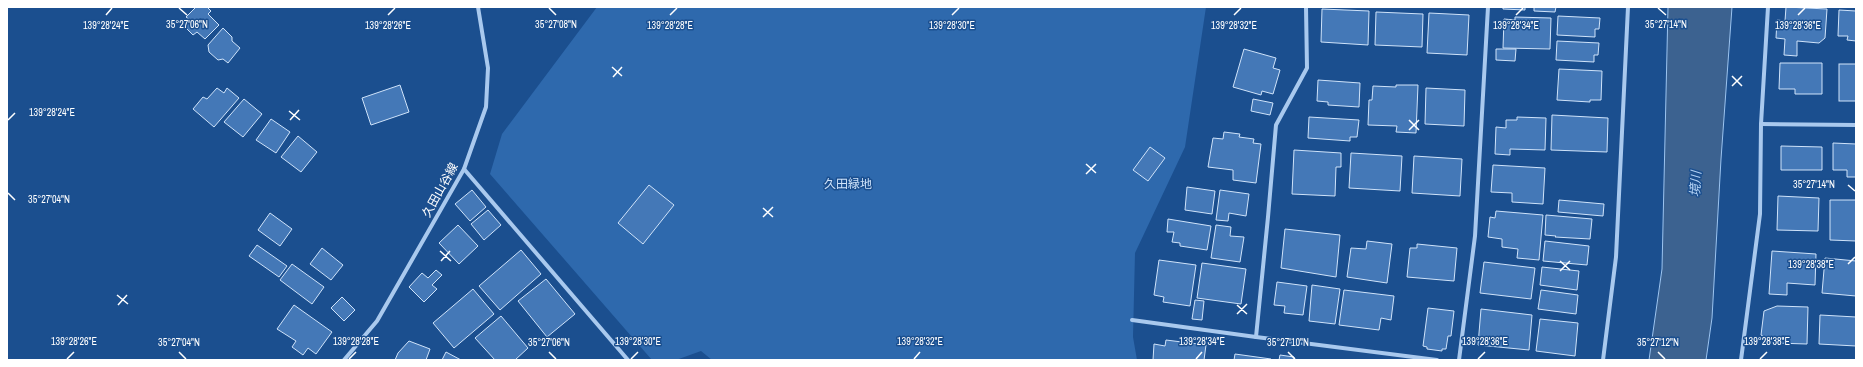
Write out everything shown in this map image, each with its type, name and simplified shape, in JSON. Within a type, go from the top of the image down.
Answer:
[{"type":"street","name":"久田山谷線","points":[[344,360],[377,321],[464,169],[486,107],[488,68],[478,7]]},
{"type":"street","points":[[1256,337],[1276,125],[1308,68],[1306,7]]},
{"type":"street","points":[[1459,360],[1475,236],[1488,7]]},
{"type":"street","points":[[1603,360],[1616,258],[1628,7]]},
{"type":"street","points":[[1741,360],[1760,214],[1761,124],[1768,7]]},
{"type":"street","points":[[1761,124],[1856,125]]},
{"type":"street","points":[[464,169],[628,360]]},
{"type":"street","points":[[1132,320],[1437,360]]},
{"type":"green space","name":"久田緑地","points":[[597,7],[1206,7],[1185,147],[1135,253],[1133,337],[1137,360],[712,360],[701,351],[676,360],[652,360],[490,174],[502,134]]},
{"type":"water","name":"境川","points":[[1668,7],[1732,7],[1721,159],[1712,318],[1706,360],[1649,360],[1662,269]]},
{"type":"building","points":[[196,7],[207,7],[211,11],[208,14],[219,25],[205,39],[197,32],[193,35],[184,26],[190,20],[186,17]]},
{"type":"building","points":[[1503,7],[1525,7],[1525,10],[1503,9]]},
{"type":"building","points":[[1534,7],[1556,7],[1555,12],[1534,11]]},
{"type":"building","points":[[1786,7],[1827,9],[1825,38],[1819,43],[1797,41],[1797,56],[1784,55],[1785,39],[1776,38],[1777,20],[1785,21]]},
{"type":"building","points":[[1322,9],[1369,11],[1368,45],[1321,42]]},
{"type":"building","points":[[1839,10],[1856,11],[1856,41],[1847,40],[1848,36],[1838,36]]},
{"type":"building","points":[[1376,12],[1423,14],[1422,47],[1375,45]]},
{"type":"building","points":[[1429,13],[1469,15],[1467,55],[1427,53]]},
{"type":"building","points":[[1558,16],[1600,18],[1599,29],[1595,29],[1595,37],[1557,35]]},
{"type":"building","points":[[1515,17],[1551,18],[1550,49],[1503,48],[1504,19],[1515,20]]},
{"type":"building","points":[[223,28],[232,37],[232,41],[240,48],[228,63],[223,59],[218,60],[209,52],[208,45]]},
{"type":"building","points":[[1557,41],[1599,43],[1598,55],[1594,55],[1594,62],[1556,60]]},
{"type":"building","points":[[1244,49],[1276,58],[1273,68],[1280,70],[1273,94],[1262,91],[1261,95],[1233,87]]},
{"type":"building","points":[[1496,49],[1516,49],[1515,61],[1496,60]]},
{"type":"building","points":[[1780,63],[1822,63],[1822,94],[1795,94],[1795,89],[1779,89]]},
{"type":"building","points":[[1839,64],[1856,64],[1856,101],[1839,101]]},
{"type":"building","points":[[1559,69],[1602,71],[1601,100],[1590,100],[1590,102],[1557,100]]},
{"type":"building","points":[[1318,80],[1360,83],[1359,107],[1328,105],[1328,102],[1317,101]]},
{"type":"building","points":[[400,85],[409,112],[371,125],[362,98]]},
{"type":"building","points":[[1396,85],[1418,85],[1416,133],[1396,132],[1397,126],[1368,125],[1369,100],[1372,100],[1373,86],[1396,87]]},
{"type":"building","points":[[217,88],[224,93],[227,88],[239,98],[214,127],[193,109],[203,97],[207,99]]},
{"type":"building","points":[[1426,88],[1465,90],[1464,126],[1425,124]]},
{"type":"building","points":[[244,99],[262,114],[243,137],[224,122]]},
{"type":"building","points":[[1253,99],[1273,103],[1270,115],[1251,111]]},
{"type":"building","points":[[1552,115],[1608,118],[1607,152],[1551,150]]},
{"type":"building","points":[[1309,117],[1359,120],[1357,137],[1350,137],[1350,141],[1308,138]]},
{"type":"building","points":[[1517,117],[1546,118],[1545,150],[1510,149],[1510,155],[1495,154],[1496,127],[1506,128],[1506,120],[1517,120]]},
{"type":"building","points":[[271,119],[290,132],[276,153],[256,140]]},
{"type":"building","points":[[1224,132],[1240,134],[1239,137],[1254,139],[1253,143],[1261,144],[1256,183],[1233,180],[1233,170],[1208,167],[1213,138],[1223,139]]},
{"type":"building","points":[[298,136],[317,152],[301,172],[281,157]]},
{"type":"building","points":[[1833,143],[1856,144],[1856,177],[1847,177],[1847,170],[1833,170]]},
{"type":"building","points":[[1781,146],[1822,147],[1822,170],[1781,170]]},
{"type":"building","points":[[1150,147],[1165,158],[1148,181],[1133,170]]},
{"type":"building","points":[[1294,150],[1341,153],[1341,167],[1336,167],[1335,196],[1292,194]]},
{"type":"building","points":[[1351,153],[1402,156],[1400,191],[1349,188]]},
{"type":"building","points":[[1414,156],[1462,159],[1460,196],[1412,193]]},
{"type":"building","points":[[1493,165],[1545,168],[1543,204],[1512,202],[1512,193],[1491,192]]},
{"type":"building","points":[[649,185],[674,205],[643,244],[618,223]]},
{"type":"building","points":[[1187,187],[1215,191],[1212,214],[1185,210]]},
{"type":"building","points":[[472,190],[486,207],[470,221],[455,204]]},
{"type":"building","points":[[1220,190],[1249,194],[1246,216],[1229,213],[1228,221],[1216,220]]},
{"type":"building","points":[[1778,196],[1819,198],[1818,231],[1777,230]]},
{"type":"building","points":[[1559,200],[1604,204],[1603,216],[1558,212]]},
{"type":"building","points":[[1830,200],[1856,200],[1856,241],[1830,240]]},
{"type":"building","points":[[488,210],[501,225],[484,240],[471,224]]},
{"type":"building","points":[[1496,211],[1543,215],[1539,260],[1517,258],[1518,249],[1502,247],[1502,239],[1488,237],[1490,217],[1495,218]]},
{"type":"building","points":[[270,213],[292,229],[280,246],[258,230]]},
{"type":"building","points":[[1546,215],[1592,219],[1590,239],[1545,235]]},
{"type":"building","points":[[1168,219],[1211,226],[1207,250],[1180,246],[1180,243],[1172,242],[1174,232],[1167,232]]},
{"type":"building","points":[[458,225],[478,246],[459,264],[439,243]]},
{"type":"building","points":[[1216,225],[1231,227],[1230,236],[1244,237],[1240,262],[1211,258]]},
{"type":"building","points":[[1285,229],[1340,235],[1336,277],[1281,268]]},
{"type":"building","points":[[1367,241],[1392,244],[1387,283],[1347,277],[1351,248],[1366,249]]},
{"type":"building","points":[[1545,241],[1589,246],[1587,265],[1543,261]]},
{"type":"building","points":[[1417,244],[1457,248],[1454,281],[1407,277],[1410,248],[1417,248]]},
{"type":"building","points":[[257,245],[287,266],[279,277],[249,256]]},
{"type":"building","points":[[322,248],[343,265],[331,280],[310,264]]},
{"type":"building","points":[[521,250],[541,274],[500,310],[479,286]]},
{"type":"building","points":[[1772,251],[1816,254],[1815,285],[1787,283],[1787,295],[1769,294]]},
{"type":"building","points":[[1825,258],[1856,261],[1856,296],[1822,293]]},
{"type":"building","points":[[1159,260],[1196,265],[1190,306],[1163,302],[1164,297],[1154,295]]},
{"type":"building","points":[[1484,262],[1535,268],[1531,299],[1480,293]]},
{"type":"building","points":[[1202,263],[1246,269],[1241,304],[1197,298]]},
{"type":"building","points":[[292,264],[324,287],[312,304],[280,280]]},
{"type":"building","points":[[1542,267],[1579,271],[1577,290],[1540,285]]},
{"type":"building","points":[[436,270],[442,275],[432,285],[437,289],[424,302],[409,287],[422,273],[428,278]]},
{"type":"building","points":[[546,279],[575,314],[547,337],[518,301]]},
{"type":"building","points":[[1277,282],[1307,286],[1303,315],[1284,313],[1285,306],[1274,305]]},
{"type":"building","points":[[1312,285],[1340,289],[1335,324],[1309,321]]},
{"type":"building","points":[[473,289],[494,314],[454,348],[433,323]]},
{"type":"building","points":[[1344,290],[1394,296],[1391,320],[1381,318],[1379,330],[1339,325]]},
{"type":"building","points":[[1541,290],[1578,295],[1576,314],[1538,309]]},
{"type":"building","points":[[342,297],[355,310],[344,321],[331,308]]},
{"type":"building","points":[[1195,300],[1204,301],[1202,320],[1192,319]]},
{"type":"building","points":[[294,305],[332,332],[316,354],[308,348],[303,355],[292,347],[296,341],[277,329]]},
{"type":"building","points":[[1777,306],[1808,307],[1807,344],[1774,343],[1761,335],[1764,311]]},
{"type":"building","points":[[1428,308],[1454,311],[1451,336],[1448,336],[1446,349],[1442,349],[1442,351],[1427,349],[1427,347],[1423,346]]},
{"type":"building","points":[[1481,309],[1532,315],[1529,350],[1478,345]]},
{"type":"building","points":[[1820,315],[1856,317],[1856,346],[1819,344]]},
{"type":"building","points":[[501,316],[528,348],[515,360],[495,360],[475,338]]},
{"type":"building","points":[[1540,319],[1578,323],[1575,356],[1536,351]]},
{"type":"building","points":[[1166,340],[1206,345],[1204,360],[1153,360],[1154,344],[1165,346]]},
{"type":"building","points":[[409,341],[430,349],[426,360],[395,360],[398,353]]},
{"type":"building","points":[[446,352],[461,360],[442,360]]},
{"type":"building","points":[[1235,354],[1271,359],[1271,360],[1234,360]]},
{"type":"building","points":[[1280,355],[1294,357],[1294,360],[1279,360]]}]
